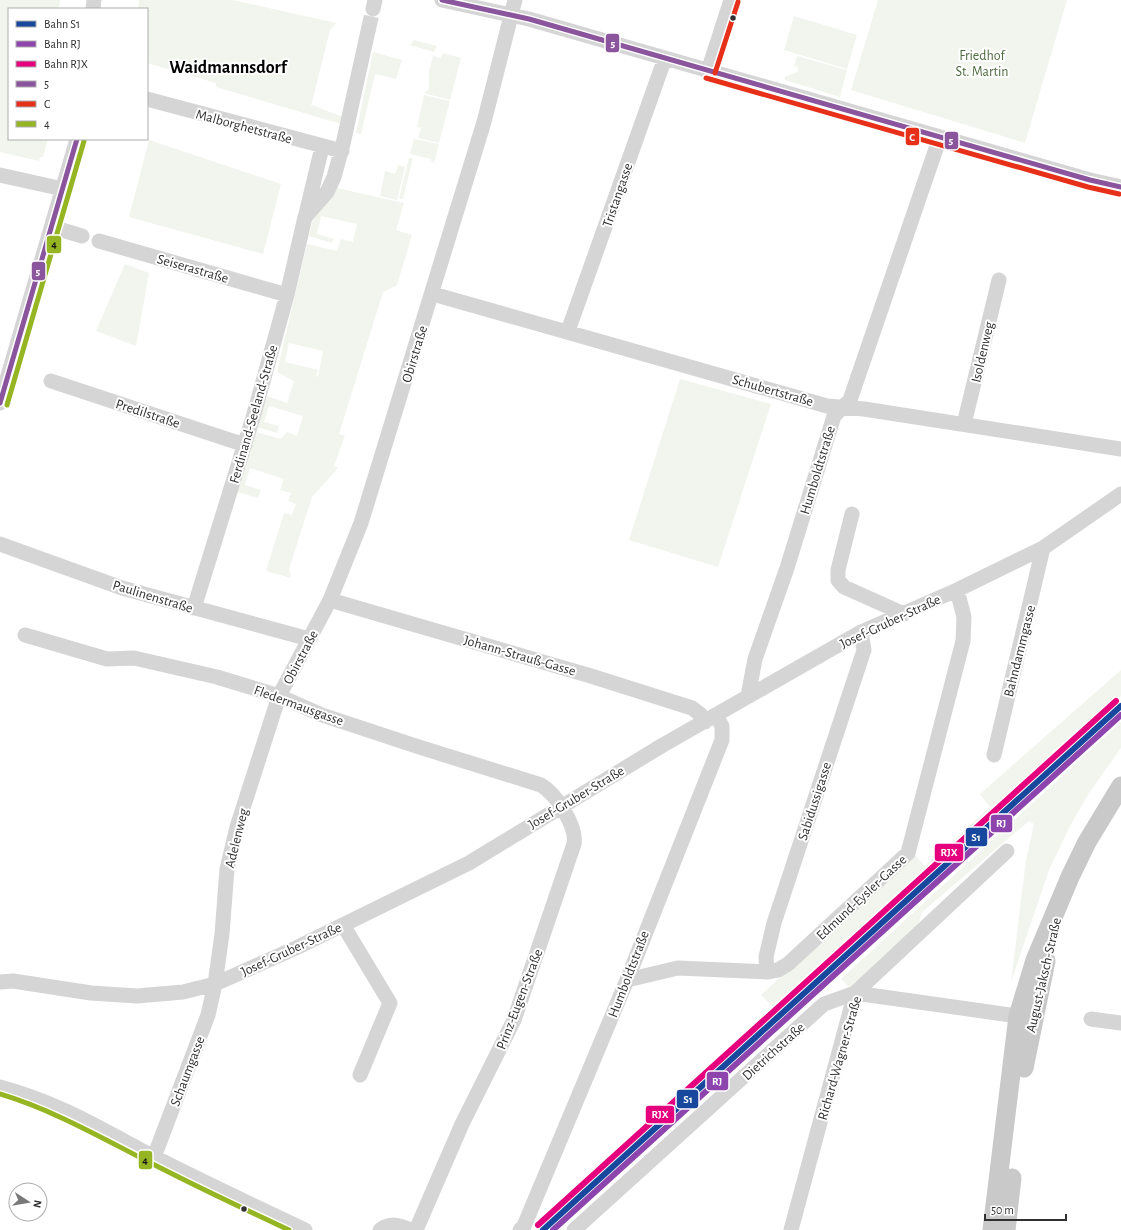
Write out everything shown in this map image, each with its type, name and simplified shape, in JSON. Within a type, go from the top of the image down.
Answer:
[{"type":"main road","points":[[1059,907],[1070,877],[1087,842],[1121,786]]},
{"type":"main road","name":"August-Jaksch-Straße","points":[[992,1230],[1018,1016],[1035,960],[1059,907]]},
{"type":"main road","name":"August-Jaksch-Straße","points":[[1006,1230],[1025,1063],[1036,1006],[1059,907]]},
{"type":"street","points":[[442,0],[511,14],[940,138],[1090,180],[1121,187]]},
{"type":"street","name":"Obirstraße","points":[[279,696],[330,600],[361,523],[484,122],[515,0]]},
{"type":"street","points":[[708,71],[731,0]]},
{"type":"street","name":"Ferdinand-Seeland-Straße","points":[[305,217],[330,186],[342,152],[368,31]]},
{"type":"street","name":"Tristangasse","points":[[568,332],[665,58]]},
{"type":"street","name":"Malborghetstraße","points":[[148,99],[342,152]]},
{"type":"street","name":"Humboldtstraße","points":[[748,696],[755,659],[787,568],[834,416],[850,400],[940,138]]},
{"type":"street","points":[[0,403],[64,190],[77,140]]},
{"type":"street","name":"Ferdinand-Seeland-Straße","points":[[194,608],[245,445],[287,295],[322,147]]},
{"type":"street","points":[[0,176],[64,190]]},
{"type":"street","points":[[52,227],[82,236]]},
{"type":"street","name":"Seiserastraße","points":[[99,241],[287,295]]},
{"type":"street","name":"Isoldenweg","points":[[964,424],[999,280]]},
{"type":"street","name":"Schubertstraße","points":[[432,294],[811,401],[843,408],[864,409],[1121,449]]},
{"type":"street","name":"Predilstraße","points":[[51,381],[245,445]]},
{"type":"street","name":"Josef-Gruber-Straße","points":[[0,982],[13,981],[91,993],[137,996],[183,992],[215,984],[298,947],[469,863],[560,806],[663,745],[861,632],[957,590],[1044,548],[1121,494]]},
{"type":"street","points":[[852,514],[838,570],[838,580],[844,587],[904,614]]},
{"type":"street","name":"Paulinenstraße","points":[[0,544],[122,588],[309,640]]},
{"type":"street","name":"Bahndammgasse","points":[[994,755],[1044,548]]},
{"type":"street","name":"Edmund-Eysler-Gasse","points":[[627,980],[678,968],[767,972],[778,970],[788,964],[908,853],[963,641],[964,617],[957,590]]},
{"type":"street","name":"Johann-Strauß-Gasse","points":[[330,600],[583,673],[692,708],[701,715],[710,719]]},
{"type":"street","name":"Sabidussigasse","points":[[767,972],[766,957],[774,923],[864,650],[861,632]]},
{"type":"street","name":"Fledermausgasse","points":[[25,635],[107,659],[134,658],[217,677],[279,696],[322,715],[540,785],[547,788],[560,806]]},
{"type":"street","name":"Adelenweg","points":[[215,984],[222,934],[227,869],[232,847],[279,696]]},
{"type":"street","name":"Humboldtstraße","points":[[520,1230],[524,1226],[627,980],[722,740],[722,726],[710,719]]},
{"type":"street","name":"Prinz-Eugen-Straße","points":[[416,1230],[462,1124],[514,1020],[557,895],[575,836],[574,829],[560,806]]},
{"type":"street","name":"Richard-Wagner-Straße","points":[[792,1230],[855,993],[1007,851]]},
{"type":"street","points":[[343,925],[390,1003],[360,1075]]},
{"type":"street","name":"Schaumgasse","points":[[154,1156],[208,1015],[215,984]]},
{"type":"street","name":"Dietrichstraße","points":[[574,1230],[824,1004],[855,993],[1018,1016]]},
{"type":"street","points":[[1091,1019],[1121,1023]]},
{"type":"street","points":[[0,1087],[36,1097],[57,1106],[154,1156],[306,1230]]},
{"type":"street","points":[[380,1230],[390,1224],[411,1230]]},
{"type":"green space","points":[[0,0],[60,0],[59,8],[8,8],[8,140],[48,140],[43,157],[40,157],[39,161],[0,152]]},
{"type":"green space","points":[[139,0],[233,0],[336,23],[330,30],[311,106],[312,105],[343,117],[341,124],[216,87],[216,83],[148,63],[148,8],[138,8]]},
{"type":"green space","name":"Friedhof St. Martin","points":[[878,0],[1067,0],[1025,143],[851,90]]},
{"type":"green space","points":[[794,16],[857,35],[847,69],[784,50]]},
{"type":"green space","points":[[414,40],[437,46],[434,52],[410,45]]},
{"type":"green space","points":[[373,52],[402,60],[396,79],[375,74],[361,134],[356,133]]},
{"type":"green space","points":[[444,53],[461,58],[450,100],[424,93],[429,89],[429,71],[433,56],[440,58]]},
{"type":"green space","points":[[797,56],[847,70],[840,97],[785,80],[785,77],[799,71],[797,66],[794,67]]},
{"type":"green space","points":[[424,95],[450,101],[439,143],[418,138],[421,128],[417,127]]},
{"type":"green space","points":[[414,139],[439,144],[434,163],[431,162],[431,159],[410,154]]},
{"type":"green space","points":[[149,140],[281,184],[263,254],[129,217]]},
{"type":"green space","points":[[409,158],[413,158],[403,199],[399,198]]},
{"type":"green space","points":[[398,165],[405,167],[397,200],[380,196],[385,171],[395,174]]},
{"type":"green space","points":[[337,188],[404,203],[396,230],[412,235],[397,285],[383,292],[339,434],[345,436],[334,466],[338,468],[312,497],[289,569],[291,578],[266,571],[284,513],[292,515],[296,504],[288,501],[291,493],[280,490],[284,479],[250,468],[245,485],[261,490],[258,498],[237,492],[256,432],[281,439],[287,432],[297,436],[303,416],[269,406],[264,422],[279,426],[277,433],[257,427],[267,396],[287,403],[294,381],[277,372],[307,244],[337,251],[341,239],[353,242],[357,224],[321,216],[317,234],[334,239],[332,243],[309,236],[313,219]],"holes":[[[289,343],[323,351],[318,377],[316,376],[318,370],[285,362]]]},
{"type":"green space","points":[[125,264],[149,273],[136,346],[96,331]]},
{"type":"green space","points":[[680,379],[771,404],[718,567],[629,540]]},
{"type":"green space","points":[[1121,670],[1121,696],[776,1010],[761,995],[915,855],[925,866],[990,807],[980,794]]},
{"type":"green space","points":[[1121,722],[1121,748],[1089,793],[1070,826],[1049,870],[1011,982],[1026,860],[1034,824],[1029,821],[922,912],[914,939],[855,993],[841,979]]},
{"type":"tunnel","points":[[368,31],[373,9]]},
{"type":"rail line","name":"RJX","points":[[538,1225],[1116,701]]},
{"type":"rail line","name":"S1","points":[[543,1230],[1121,706]]},
{"type":"rail line","name":"RJ","points":[[553,1230],[1121,715]]},
{"type":"transit line","name":"5","points":[[442,0],[529,19],[1090,180],[1121,187]]},
{"type":"transit line","name":"C","points":[[715,73],[738,2]]},
{"type":"transit line","name":"C","points":[[706,78],[1088,187],[1119,194]]},
{"type":"transit line","name":"5","points":[[0,403],[77,140]]},
{"type":"transit line","name":"4","points":[[7,405],[84,141]]},
{"type":"transit line","name":"4","points":[[0,1094],[20,1100],[58,1116],[184,1180],[289,1230]]},
{"type":"district","name":"Waidmannsdorf","points":[[228,67]]}]
